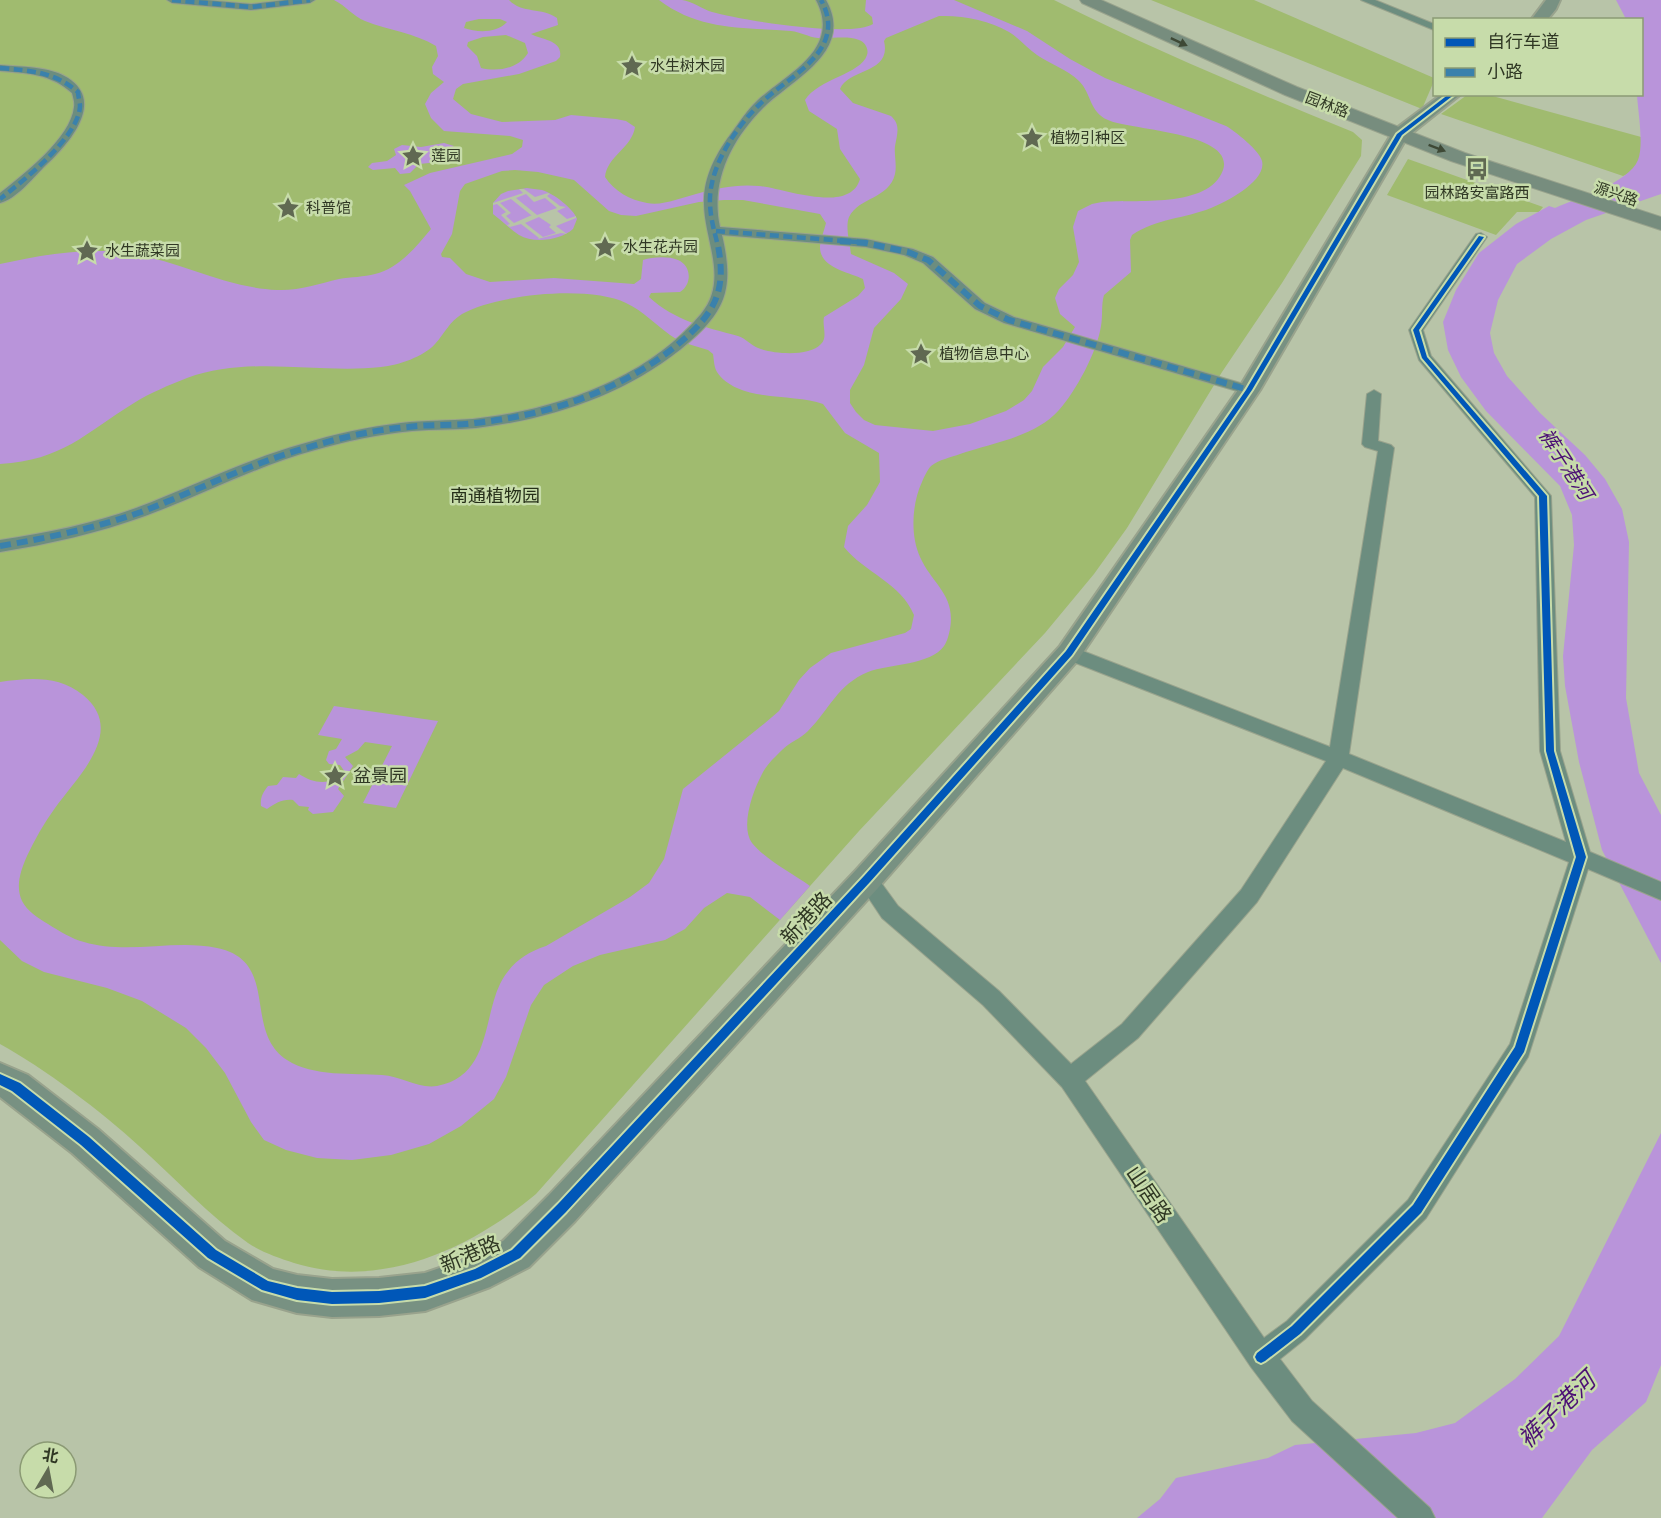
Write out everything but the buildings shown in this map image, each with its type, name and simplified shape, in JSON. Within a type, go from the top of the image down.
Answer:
[{"type":"main road","name":"园林路","points":[[1088,0],[1291,91],[1407,128],[1572,187]]},
{"type":"main road","name":"园林路","points":[[1120,0],[1407,128]]},
{"type":"main road","name":"源兴路","points":[[1572,187],[1655,207]]},
{"type":"main road","name":"源兴路","points":[[1572,187],[1618,210],[1661,224]]},
{"type":"street","points":[[172,0],[251,7],[310,0]]},
{"type":"street","points":[[0,546],[34,541],[158,506],[246,468],[293,451],[345,438],[406,427],[481,423],[555,407],[638,375],[679,345],[714,303],[722,282],[716,231],[710,209],[711,186],[727,147],[740,128],[760,104],[804,71],[824,44],[829,22],[828,11],[822,0]]},
{"type":"street","points":[[1366,0],[1433,27]]},
{"type":"street","points":[[1540,18],[1554,0]]},
{"type":"street","points":[[0,68],[51,74],[66,81],[77,90],[81,97],[81,107],[62,143],[45,162],[0,199]]},
{"type":"street","points":[[1407,128],[1450,96]]},
{"type":"street","name":"新港路","points":[[0,1079],[16,1087],[85,1141],[212,1254],[266,1286],[297,1294],[332,1298],[379,1297],[425,1292],[477,1274],[516,1254],[562,1208],[867,879],[1070,653],[1249,390],[1407,128]]},
{"type":"street","points":[[716,231],[866,243],[908,252],[928,260],[980,306],[1009,320],[1249,390]]},
{"type":"street","points":[[1261,1357],[1296,1330],[1417,1209],[1520,1048],[1581,857],[1550,751],[1543,496],[1424,357],[1416,330],[1481,237]]},
{"type":"street","points":[[1070,1078],[1130,1031],[1249,896],[1338,759],[1386,448],[1370,444],[1374,394]]},
{"type":"street","points":[[1070,653],[1403,783],[1661,891]]},
{"type":"street","name":"山居路","points":[[867,879],[890,912],[991,998],[1070,1078],[1261,1357],[1302,1411],[1420,1518]]},
{"type":"green space","name":"南通植物园","points":[[0,0],[1054,0],[1202,69],[1353,132],[1362,140],[1361,156],[1282,283],[1222,372],[1127,528],[1094,574],[1045,633],[859,831],[536,1194],[482,1232],[453,1248],[422,1260],[391,1268],[359,1271],[327,1270],[282,1259],[248,1243],[205,1208],[108,1119],[54,1078],[0,1044]]},
{"type":"green space","points":[[1151,0],[1254,0],[1433,78],[1433,83],[1422,109]]},
{"type":"green space","points":[[1466,96],[1493,96],[1652,140],[1649,164],[1623,176],[1441,114]]},
{"type":"green space","points":[[1408,159],[1543,207],[1539,212],[1517,212],[1496,235],[1387,195]]},
{"type":"water","points":[[334,0],[509,0],[520,7],[557,18],[558,25],[531,34],[551,41],[558,47],[560,57],[556,61],[519,74],[463,84],[456,89],[453,99],[471,114],[502,122],[555,120],[571,115],[626,121],[635,127],[633,134],[610,163],[605,177],[623,194],[647,203],[665,203],[712,190],[743,186],[759,186],[830,198],[843,196],[854,190],[860,179],[840,149],[837,129],[809,111],[805,100],[819,87],[863,62],[867,55],[865,44],[844,37],[818,38],[791,31],[722,26],[690,17],[659,0],[682,0],[712,12],[769,23],[843,29],[861,28],[873,24],[872,17],[865,11],[866,0],[954,0],[1027,31],[1105,78],[1226,126],[1252,147],[1262,161],[1262,169],[1252,183],[1226,201],[1201,212],[1151,225],[1132,235],[1130,240],[1131,272],[1104,295],[1099,336],[1090,359],[1072,393],[1059,410],[1038,427],[1026,433],[941,460],[929,469],[919,490],[914,509],[915,539],[920,557],[942,590],[950,607],[948,638],[944,646],[930,657],[877,669],[857,677],[841,691],[816,723],[785,747],[764,771],[749,808],[747,827],[749,836],[752,843],[764,855],[810,886],[780,920],[750,897],[727,893],[704,908],[685,929],[665,940],[600,955],[573,966],[544,985],[531,1005],[506,1077],[494,1099],[461,1126],[429,1144],[391,1155],[352,1160],[317,1158],[286,1150],[264,1140],[251,1122],[225,1073],[206,1048],[186,1028],[142,1001],[107,988],[44,972],[22,961],[0,940],[0,682],[32,679],[64,684],[83,695],[95,709],[100,723],[100,738],[86,768],[43,825],[23,867],[19,890],[24,905],[30,911],[70,937],[100,946],[201,946],[217,948],[237,955],[249,967],[255,982],[266,1032],[274,1047],[287,1060],[321,1072],[382,1075],[423,1086],[437,1086],[454,1080],[467,1071],[476,1059],[500,984],[513,965],[531,952],[546,946],[630,897],[649,883],[664,859],[683,789],[779,711],[799,680],[810,668],[831,653],[905,633],[911,629],[914,615],[908,604],[892,586],[862,564],[844,547],[848,526],[867,505],[880,482],[879,453],[845,433],[823,404],[738,389],[726,382],[717,372],[713,354],[708,350],[674,338],[638,310],[610,297],[590,294],[544,294],[498,301],[478,307],[458,317],[435,344],[424,353],[410,360],[388,366],[357,369],[259,366],[211,371],[187,378],[146,396],[72,444],[57,451],[22,462],[0,464],[0,264],[63,253],[111,251],[165,261],[239,284],[277,290],[301,288],[339,279],[371,275],[399,262],[431,229],[410,191],[404,185],[430,173],[512,154],[522,147],[523,140],[510,136],[444,131],[431,118],[425,104],[431,93],[444,82],[433,74],[432,67],[438,56],[436,46],[419,38],[365,21]],"holes":[[[939,16],[966,17],[993,24],[1009,32],[1037,55],[1075,77],[1102,117],[1119,123],[1198,140],[1213,148],[1223,157],[1223,170],[1215,182],[1203,191],[1169,200],[1102,202],[1078,211],[1073,227],[1079,262],[1073,275],[1059,289],[1055,298],[1060,314],[1075,327],[1063,347],[1043,367],[1032,391],[1024,400],[1006,411],[970,424],[933,431],[875,425],[864,420],[850,403],[850,390],[864,365],[874,328],[901,299],[908,284],[894,273],[851,254],[848,230],[849,217],[854,210],[887,188],[895,174],[897,130],[894,119],[853,103],[840,89],[845,82],[868,70],[882,59],[886,38]],[[479,19],[500,19],[507,22],[493,30],[481,31],[464,28],[466,22]],[[506,35],[525,43],[528,53],[519,63],[507,68],[494,70],[481,68],[477,56],[467,46],[468,42],[483,37]],[[502,171],[538,172],[574,180],[609,211],[621,215],[636,216],[699,202],[724,200],[743,200],[820,214],[826,223],[820,246],[824,259],[836,268],[863,279],[865,288],[858,296],[824,317],[824,338],[821,344],[808,351],[791,353],[772,352],[758,348],[741,337],[680,318],[649,297],[651,293],[680,292],[687,285],[688,271],[683,263],[674,259],[660,257],[643,260],[641,279],[634,284],[554,278],[490,282],[466,274],[450,258],[442,257],[441,254],[452,234],[460,191],[465,184]]]},
{"type":"water","name":"裤子港河","points":[[1616,0],[1661,0],[1661,194],[1586,220],[1551,239],[1517,264],[1498,300],[1490,333],[1494,353],[1507,376],[1540,413],[1585,455],[1605,479],[1622,509],[1629,542],[1626,698],[1639,773],[1661,815],[1661,963],[1602,850],[1579,762],[1565,686],[1563,656],[1574,545],[1572,515],[1560,486],[1486,411],[1461,377],[1448,350],[1443,322],[1456,290],[1479,253],[1516,224],[1549,206],[1555,208],[1614,183],[1633,168],[1638,160],[1641,137],[1637,96],[1643,96],[1643,18],[1625,18]]},
{"type":"water","points":[[444,143],[454,146],[445,152],[444,159],[439,162],[419,164],[410,173],[400,174],[395,168],[373,170],[368,167],[372,163],[387,161],[396,155],[394,149],[402,145],[421,147]]},
{"type":"water","points":[[527,188],[547,192],[568,206],[577,219],[573,229],[562,236],[547,240],[525,238],[493,214],[493,203],[501,194]]},
{"type":"water","points":[[334,706],[438,721],[396,808],[363,803],[392,746],[365,742],[358,750],[345,757],[353,766],[338,789],[344,796],[333,812],[313,814],[308,810],[309,807],[299,806],[293,800],[279,802],[267,809],[261,806],[261,798],[266,788],[277,785],[283,777],[296,778],[299,774],[322,782],[334,780],[345,772],[340,765],[329,764],[326,760],[329,751],[336,749],[342,739],[318,735]]},
{"type":"water","name":"裤子港河","points":[[1661,1133],[1661,1365],[1646,1402],[1592,1450],[1542,1518],[1137,1518],[1160,1499],[1176,1478],[1268,1458],[1295,1445],[1416,1433],[1455,1423],[1515,1379],[1559,1336]]},
{"type":"pier","points":[[519,189],[524,189],[535,197],[548,193],[550,194],[547,196],[560,206],[566,207],[557,211],[567,219],[576,216],[556,226],[567,234],[561,233],[538,239],[521,224],[510,227],[507,225],[510,224],[501,215],[506,212],[493,203],[523,193]],"holes":[[[526,194],[534,202],[545,198],[557,208],[537,215],[516,198]],[[511,199],[532,215],[514,223],[506,216],[511,213],[500,203]],[[539,217],[551,225],[549,227],[556,233],[543,237],[525,223]]]},
{"type":"marked path","points":[[172,0],[251,7],[310,0]]},
{"type":"marked path","points":[[0,546],[60,535],[120,519],[259,463],[335,440],[404,427],[483,422],[546,410],[605,390],[659,359],[707,316],[717,300],[722,284],[722,268],[710,202],[715,171],[730,143],[754,110],[800,73],[823,45],[828,19],[821,0]]},
{"type":"marked path","points":[[0,68],[41,72],[64,80],[78,92],[80,107],[74,124],[61,142],[28,176],[0,199]]},
{"type":"marked path","points":[[716,231],[866,243],[908,252],[928,260],[980,306],[1009,320],[1249,390]]},
{"type":"cycle path","points":[[0,1079],[16,1087],[85,1141],[212,1254],[266,1286],[297,1294],[332,1298],[379,1297],[425,1292],[477,1274],[516,1254],[562,1208],[867,879],[1069,653],[1249,390],[1400,134],[1450,96]]},
{"type":"cycle path","points":[[1261,1357],[1296,1330],[1417,1209],[1520,1049],[1581,857],[1550,751],[1543,496],[1424,357],[1416,330],[1481,237]]},
{"type":"place","name":"水生树木园","points":[[632,66]]},
{"type":"place","name":"植物引种区","points":[[1032,138]]},
{"type":"place","name":"莲园","points":[[413,156]]},
{"type":"place","name":"园林路安富路西","points":[[1477,169]]},
{"type":"place","name":"科普馆","points":[[288,208]]},
{"type":"place","name":"水生花卉园","points":[[605,247]]},
{"type":"place","name":"水生蔬菜园","points":[[87,251]]},
{"type":"place","name":"植物信息中心","points":[[921,354]]},
{"type":"place","name":"盆景园","points":[[335,776]]}]
